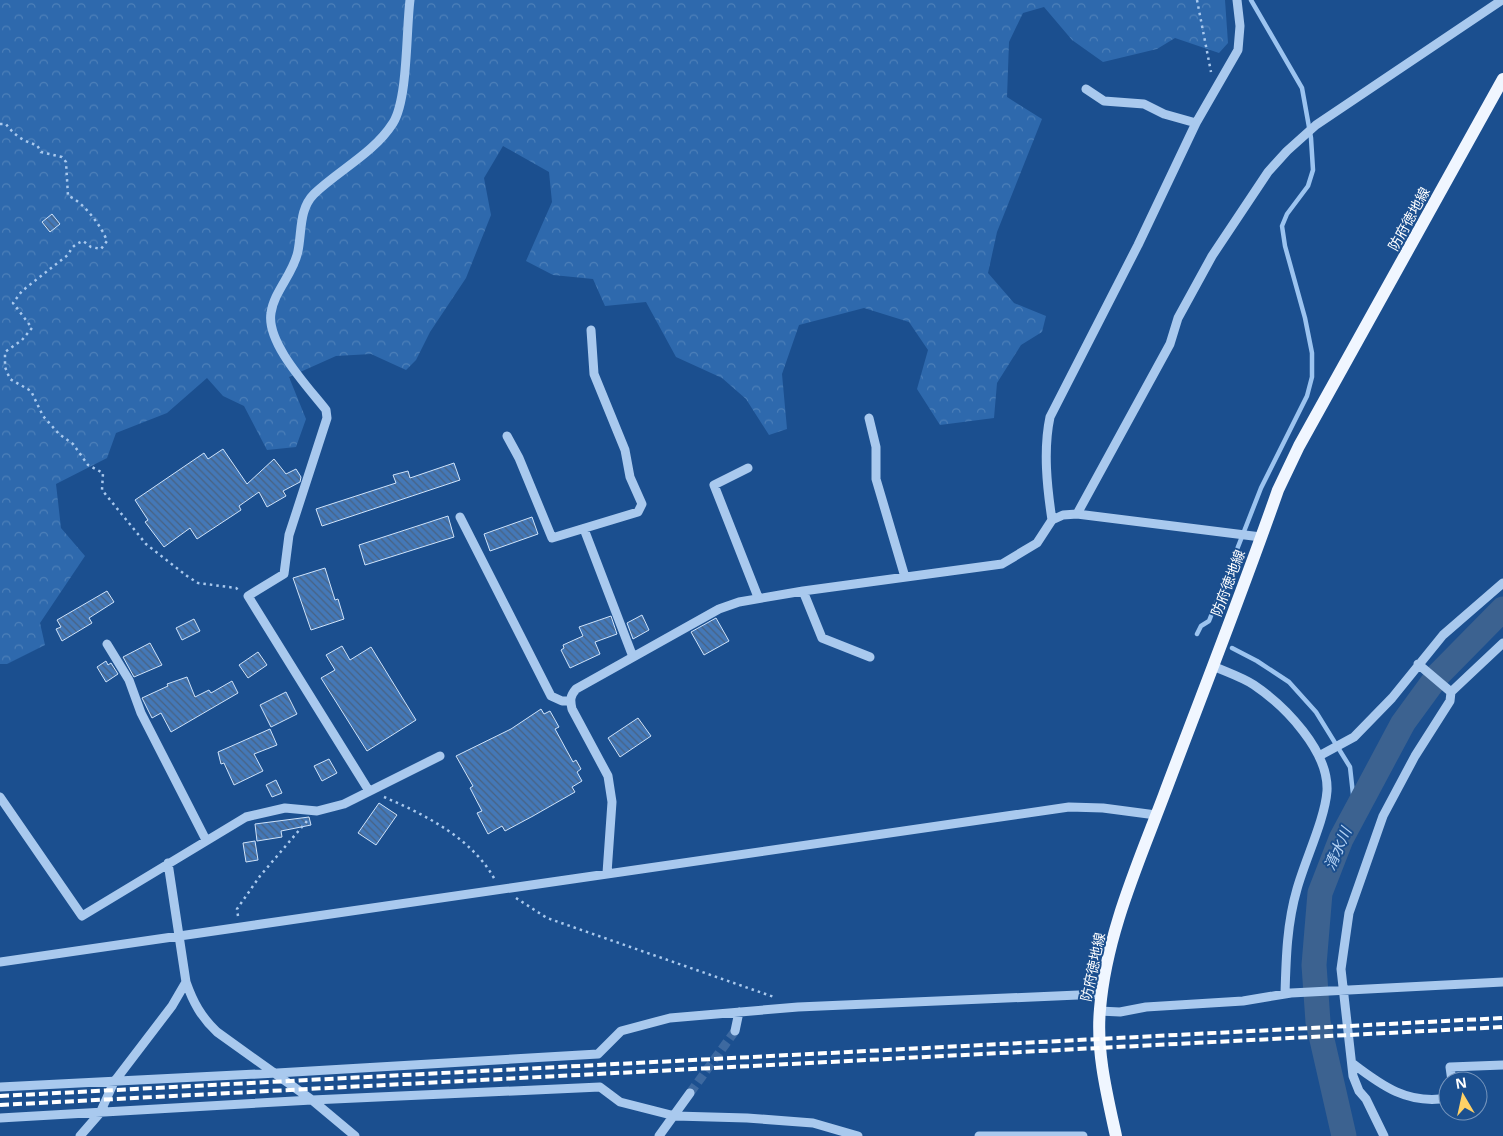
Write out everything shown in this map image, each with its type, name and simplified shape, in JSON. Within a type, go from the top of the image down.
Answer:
[{"type":"main road","name":"防府徳地線","points":[[1116,1136],[1106,1093],[1099,1029],[1099,1011],[1101,994],[1121,915],[1136,866],[1262,537],[1278,490],[1299,446],[1503,79]]},
{"type":"street","points":[[369,791],[248,596],[284,574],[289,535],[327,418],[326,410],[281,350],[273,332],[271,313],[294,266],[304,209],[313,195],[368,151],[393,123],[400,105],[410,0]]},
{"type":"street","points":[[1052,520],[1046,432],[1050,417],[1138,245],[1196,123],[1238,50],[1240,26],[1237,0]]},
{"type":"street","points":[[1077,514],[1170,344],[1178,318],[1212,256],[1268,172],[1286,151],[1316,125],[1502,0]]},
{"type":"street","points":[[1086,89],[1104,101],[1144,104],[1164,114],[1196,123]]},
{"type":"street","points":[[507,436],[520,458],[552,538],[638,512],[642,504],[630,477],[625,450],[594,374],[591,330]]},
{"type":"street","points":[[869,418],[876,447],[876,479],[905,577]]},
{"type":"street","points":[[748,468],[714,486],[758,597]]},
{"type":"street","points":[[607,873],[612,802],[608,776],[582,729],[570,701],[576,689],[719,609],[758,597],[1002,564],[1037,543],[1052,520],[1063,515],[1077,514],[1262,537]]},
{"type":"street","points":[[460,517],[551,696],[562,701],[570,701]]},
{"type":"street","points":[[584,529],[633,657]]},
{"type":"street","points":[[1319,756],[1354,736],[1392,698],[1443,635],[1503,582]]},
{"type":"street","points":[[803,590],[822,638],[870,657]]},
{"type":"street","points":[[1384,1136],[1366,1099],[1359,1091],[1338,990],[1349,913],[1372,842],[1415,756],[1450,701],[1451,692],[1503,643]]},
{"type":"street","points":[[107,644],[129,680],[141,713],[206,840]]},
{"type":"street","points":[[1418,664],[1451,692]]},
{"type":"street","points":[[1213,666],[1253,685],[1271,698],[1306,736],[1319,756],[1327,791],[1296,890],[1287,938],[1288,993]]},
{"type":"street","points":[[0,797],[82,916],[246,817],[286,808],[317,811],[344,804],[440,756]]},
{"type":"street","points":[[0,962],[1069,807],[1103,808],[1156,815]]},
{"type":"street","points":[[168,863],[186,982],[192,999],[204,1020],[217,1032],[312,1100],[355,1136]]},
{"type":"street","points":[[80,1136],[100,1113],[114,1082],[172,1006],[186,982]]},
{"type":"street","points":[[1099,1011],[1120,1012],[1146,1007],[1243,1001],[1288,993],[1503,982]]},
{"type":"street","points":[[0,1087],[598,1054],[621,1031],[670,1018],[798,1007],[1101,994]]},
{"type":"street","points":[[735,1031],[739,1012]]},
{"type":"street","points":[[1352,1064],[1393,1092],[1414,1098],[1438,1098]]},
{"type":"street","points":[[1451,1071],[1450,1067],[1503,1065]]},
{"type":"street","points":[[0,1118],[312,1100],[600,1088],[620,1102],[675,1116],[746,1118],[813,1123],[858,1136]]},
{"type":"street","points":[[659,1136],[690,1093]]},
{"type":"street","points":[[979,1136],[1083,1136]]},
{"type":"path","points":[[1197,0],[1212,80],[1219,84]]},
{"type":"path","points":[[0,124],[6,124],[11,132],[37,145],[41,152],[62,157],[66,162],[68,196],[77,199],[87,209],[104,232],[107,241],[101,249],[91,247],[83,241],[79,242],[59,263],[22,291],[13,304],[32,328],[26,336],[5,352],[5,367],[10,379],[31,391],[43,416],[59,434],[73,444],[88,465],[103,473],[102,490],[146,544],[198,583],[236,588],[248,596]]},
{"type":"path","points":[[369,791],[422,814],[456,837],[486,864],[500,888],[547,918],[798,1007]]},
{"type":"path","points":[[239,926],[237,909],[260,876],[317,811]]},
{"type":"green space","points":[[0,0],[1225,0],[1228,43],[1219,53],[1175,38],[1157,49],[1103,62],[1072,40],[1044,7],[1023,13],[1009,42],[1007,97],[1042,119],[997,232],[988,273],[1014,303],[1046,316],[1042,332],[1021,345],[997,383],[994,418],[940,425],[917,389],[928,350],[909,322],[864,308],[799,325],[782,374],[787,429],[769,435],[746,399],[722,378],[676,357],[646,302],[605,306],[593,279],[553,275],[526,261],[552,202],[549,172],[503,146],[484,178],[491,215],[466,278],[430,332],[416,360],[406,370],[371,354],[336,356],[289,377],[306,419],[296,447],[267,450],[244,406],[223,396],[207,378],[167,413],[116,433],[107,458],[56,484],[61,528],[85,556],[40,623],[45,645],[7,664],[0,664]]},
{"type":"building","points":[[52,214],[60,224],[50,232],[42,222]]},
{"type":"building","points":[[223,449],[247,484],[274,459],[286,474],[296,469],[301,477],[300,482],[283,491],[286,496],[267,507],[259,492],[239,506],[241,510],[197,539],[190,528],[164,547],[145,522],[148,520],[135,500],[204,453],[208,459]]},
{"type":"building","points":[[454,463],[460,480],[322,526],[316,509],[396,483],[393,475],[408,471],[410,478]]},
{"type":"building","points":[[448,516],[454,537],[365,565],[359,545]]},
{"type":"building","points":[[532,517],[538,534],[490,551],[484,534]]},
{"type":"building","points":[[325,568],[335,600],[338,599],[344,619],[311,630],[293,578]]},
{"type":"building","points":[[107,591],[114,602],[89,618],[92,623],[62,641],[56,629],[61,627],[57,620]]},
{"type":"building","points":[[642,615],[649,630],[633,639],[627,623]]},
{"type":"building","points":[[611,616],[617,634],[595,642],[600,654],[570,668],[561,650],[564,648],[563,645],[583,636],[579,627]]},
{"type":"building","points":[[716,618],[729,641],[704,655],[691,632]]},
{"type":"building","points":[[194,619],[200,631],[182,640],[176,628]]},
{"type":"building","points":[[150,643],[162,665],[134,677],[123,657]]},
{"type":"building","points":[[342,646],[350,660],[371,647],[416,720],[367,751],[321,678],[335,670],[326,655]]},
{"type":"building","points":[[258,652],[267,665],[248,678],[239,665]]},
{"type":"building","points":[[106,661],[108,665],[111,663],[118,674],[106,682],[97,667]]},
{"type":"building","points":[[187,677],[195,697],[209,690],[211,693],[232,681],[238,693],[171,732],[161,713],[152,718],[142,698],[168,686],[167,684]]},
{"type":"building","points":[[286,692],[297,714],[271,727],[260,705]]},
{"type":"building","points":[[541,709],[544,714],[550,711],[559,727],[555,729],[573,762],[576,760],[581,769],[577,772],[582,781],[572,787],[575,792],[533,816],[505,831],[502,826],[488,834],[477,813],[482,811],[470,788],[473,786],[456,756],[511,729]]},
{"type":"building","points":[[638,718],[651,736],[620,757],[608,738]]},
{"type":"building","points":[[270,729],[277,745],[254,754],[263,771],[234,785],[224,763],[221,764],[218,752]]},
{"type":"building","points":[[329,759],[337,773],[322,781],[314,766]]},
{"type":"building","points":[[276,780],[282,793],[272,797],[266,785]]},
{"type":"building","points":[[379,803],[397,815],[376,845],[358,833]]},
{"type":"building","points":[[309,817],[311,825],[281,831],[282,837],[257,841],[255,824]]},
{"type":"building","points":[[255,841],[258,860],[246,862],[243,843]]},
{"type":"waterway","points":[[1197,634],[1201,626],[1209,621],[1261,488],[1307,396],[1312,377],[1312,353],[1305,318],[1285,246],[1282,226],[1287,214],[1308,186],[1313,170],[1311,138],[1302,88],[1251,0]]},
{"type":"waterway","name":"清水川","points":[[1344,1136],[1318,1022],[1314,965],[1320,893],[1341,839],[1403,723],[1438,675],[1503,609]]},
{"type":"waterway","points":[[1232,648],[1257,661],[1289,682],[1316,712],[1350,767],[1355,812]]},
{"type":"tunnel","points":[[690,1093],[735,1031]]},
{"type":"railway","points":[[0,1096],[1503,1018]]},
{"type":"railway","points":[[0,1105],[1503,1027]]}]
